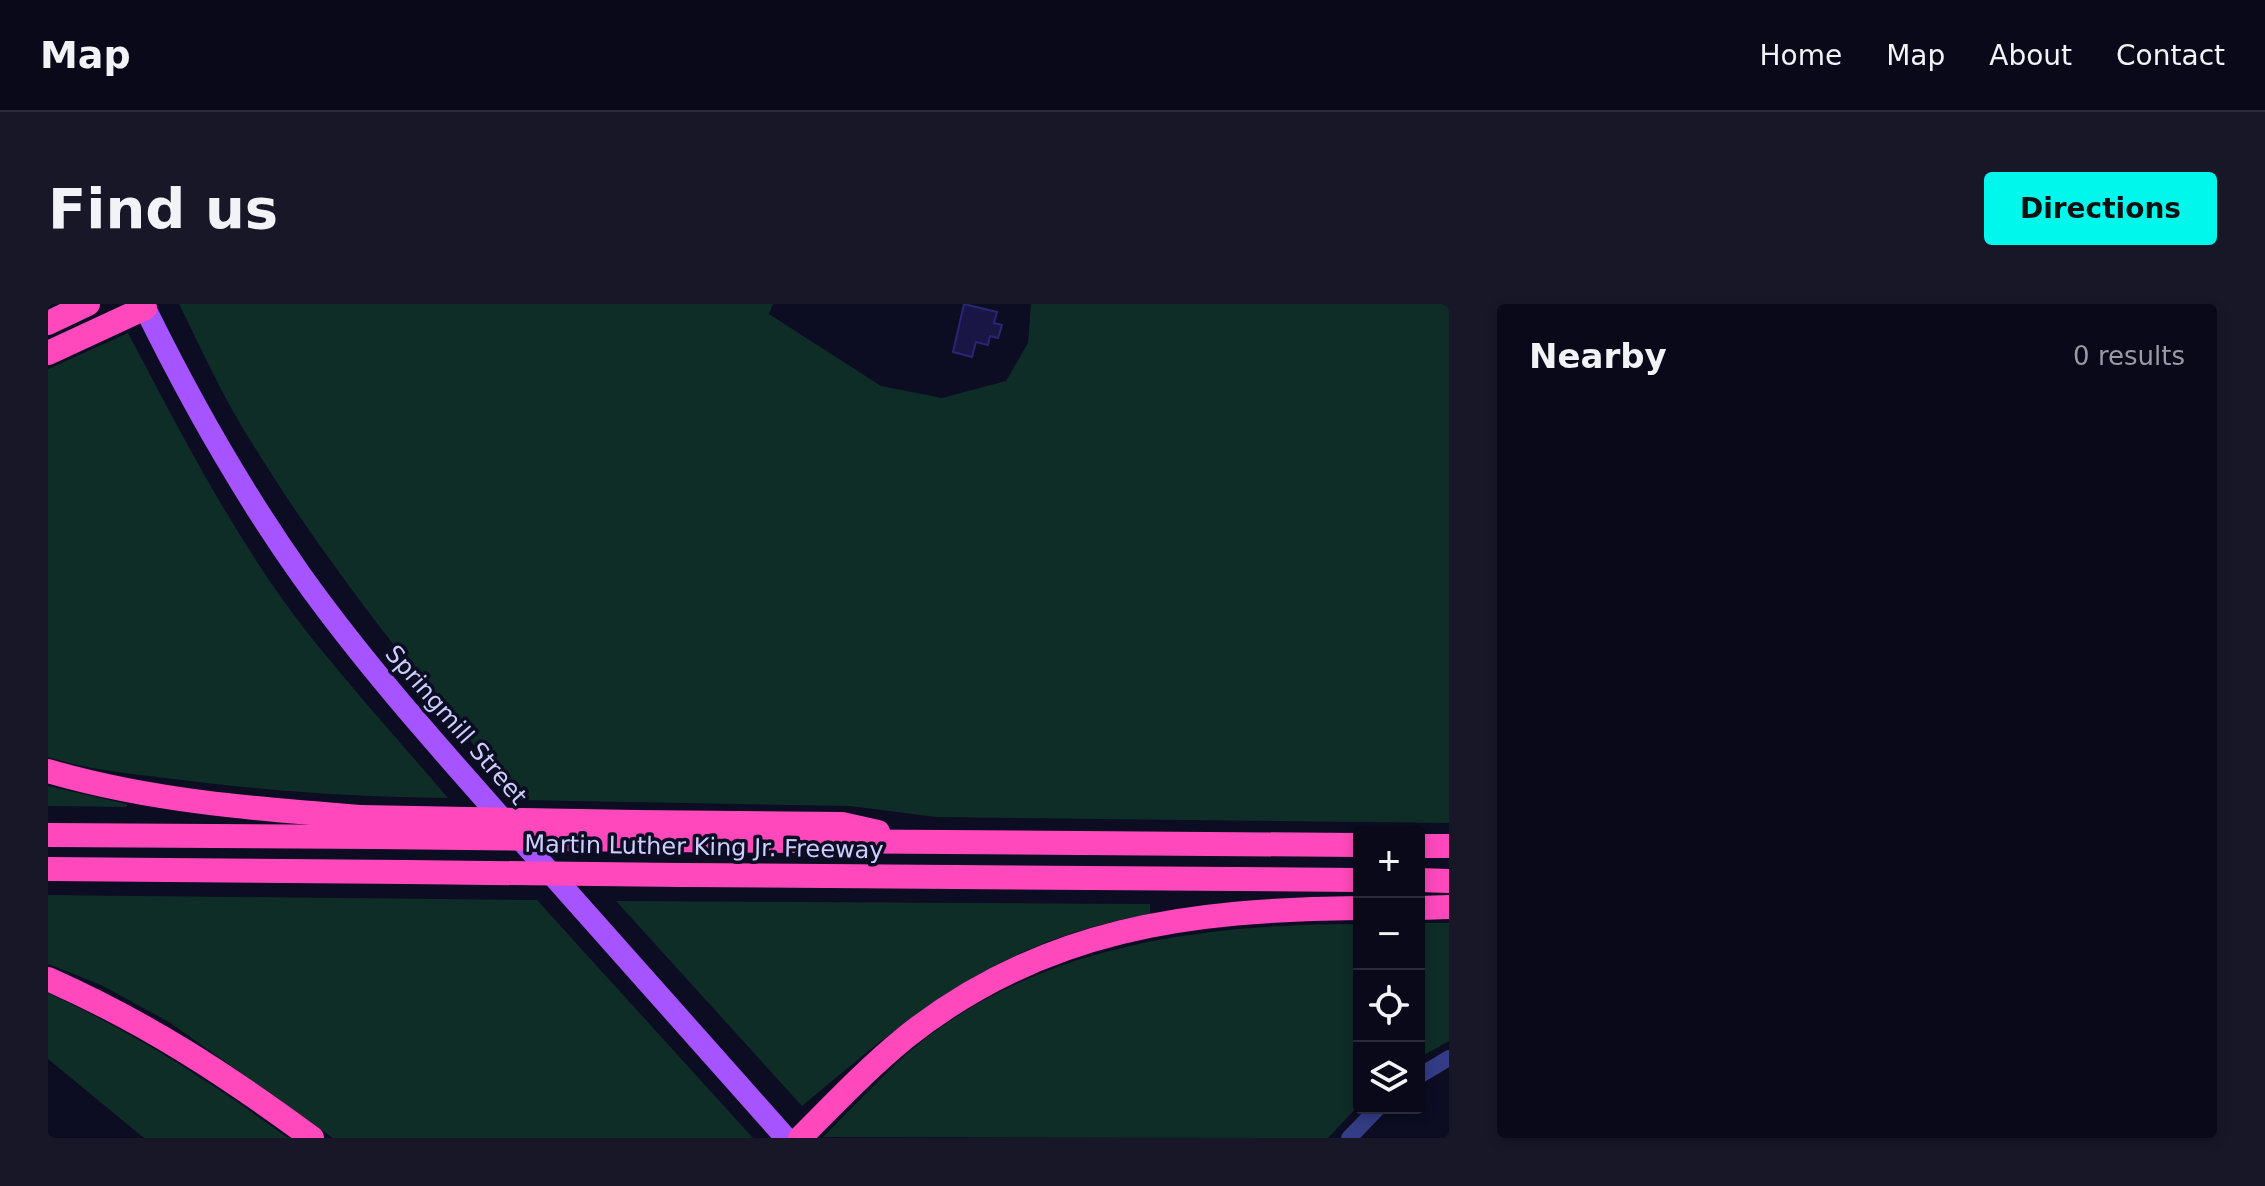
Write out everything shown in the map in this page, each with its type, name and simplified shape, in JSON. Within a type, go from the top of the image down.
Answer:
[{"type":"highway","points":[[48,323],[88,304]]},
{"type":"highway","points":[[48,353],[144,306]]},
{"type":"highway","points":[[48,771],[84,782],[185,800],[361,817],[645,831]]},
{"type":"highway","name":"Martin Luther King Jr. Freeway","points":[[48,835],[375,837],[645,831],[923,842],[1353,845]]},
{"type":"highway","points":[[1425,846],[1449,846]]},
{"type":"highway","name":"Martin Luther King Jr. Freeway","points":[[48,869],[1353,880]]},
{"type":"highway","points":[[1425,880],[1449,881]]},
{"type":"highway","points":[[1425,908],[1449,907]]},
{"type":"highway","points":[[800,1138],[905,1038],[944,1009],[1023,965],[1106,935],[1153,923],[1272,911],[1353,908]]},
{"type":"highway","points":[[48,979],[151,1029],[215,1067],[312,1138]]},
{"type":"main road","name":"Springmill Street","points":[[144,306],[247,493],[301,575],[354,646],[423,730],[786,1138]]},
{"type":"street","points":[[1425,1072],[1449,1058]]},
{"type":"street","points":[[1349,1138],[1372,1114]]},
{"type":"green space","points":[[179,304],[773,304],[769,314],[881,386],[942,398],[1006,381],[1028,343],[1031,304],[1449,304],[1449,823],[936,817],[850,806],[519,800],[405,660],[298,515],[234,413]]},
{"type":"green space","points":[[128,333],[212,489],[283,601],[448,798],[345,795],[243,787],[111,771],[48,757],[48,369]]},
{"type":"green space","points":[[48,786],[127,804],[127,807],[48,806]]},
{"type":"green space","points":[[48,895],[537,900],[753,1138],[333,1138],[169,1022],[101,985],[48,964]]},
{"type":"green space","points":[[616,901],[1150,904],[1150,914],[1097,926],[1048,942],[962,984],[922,1010],[802,1106]]},
{"type":"green space","points":[[1425,923],[1449,923],[1449,1041],[1425,1055]]},
{"type":"green space","points":[[1353,924],[1353,1111],[1328,1138],[823,1137],[901,1059],[950,1021],[1003,990],[1059,967],[1116,949],[1176,937],[1298,925]]},
{"type":"green space","points":[[48,993],[172,1060],[288,1138],[144,1138],[48,1059]]},
{"type":"building","points":[[964,304],[997,312],[994,323],[1002,325],[998,338],[990,336],[988,345],[976,342],[972,357],[953,352]]}]
